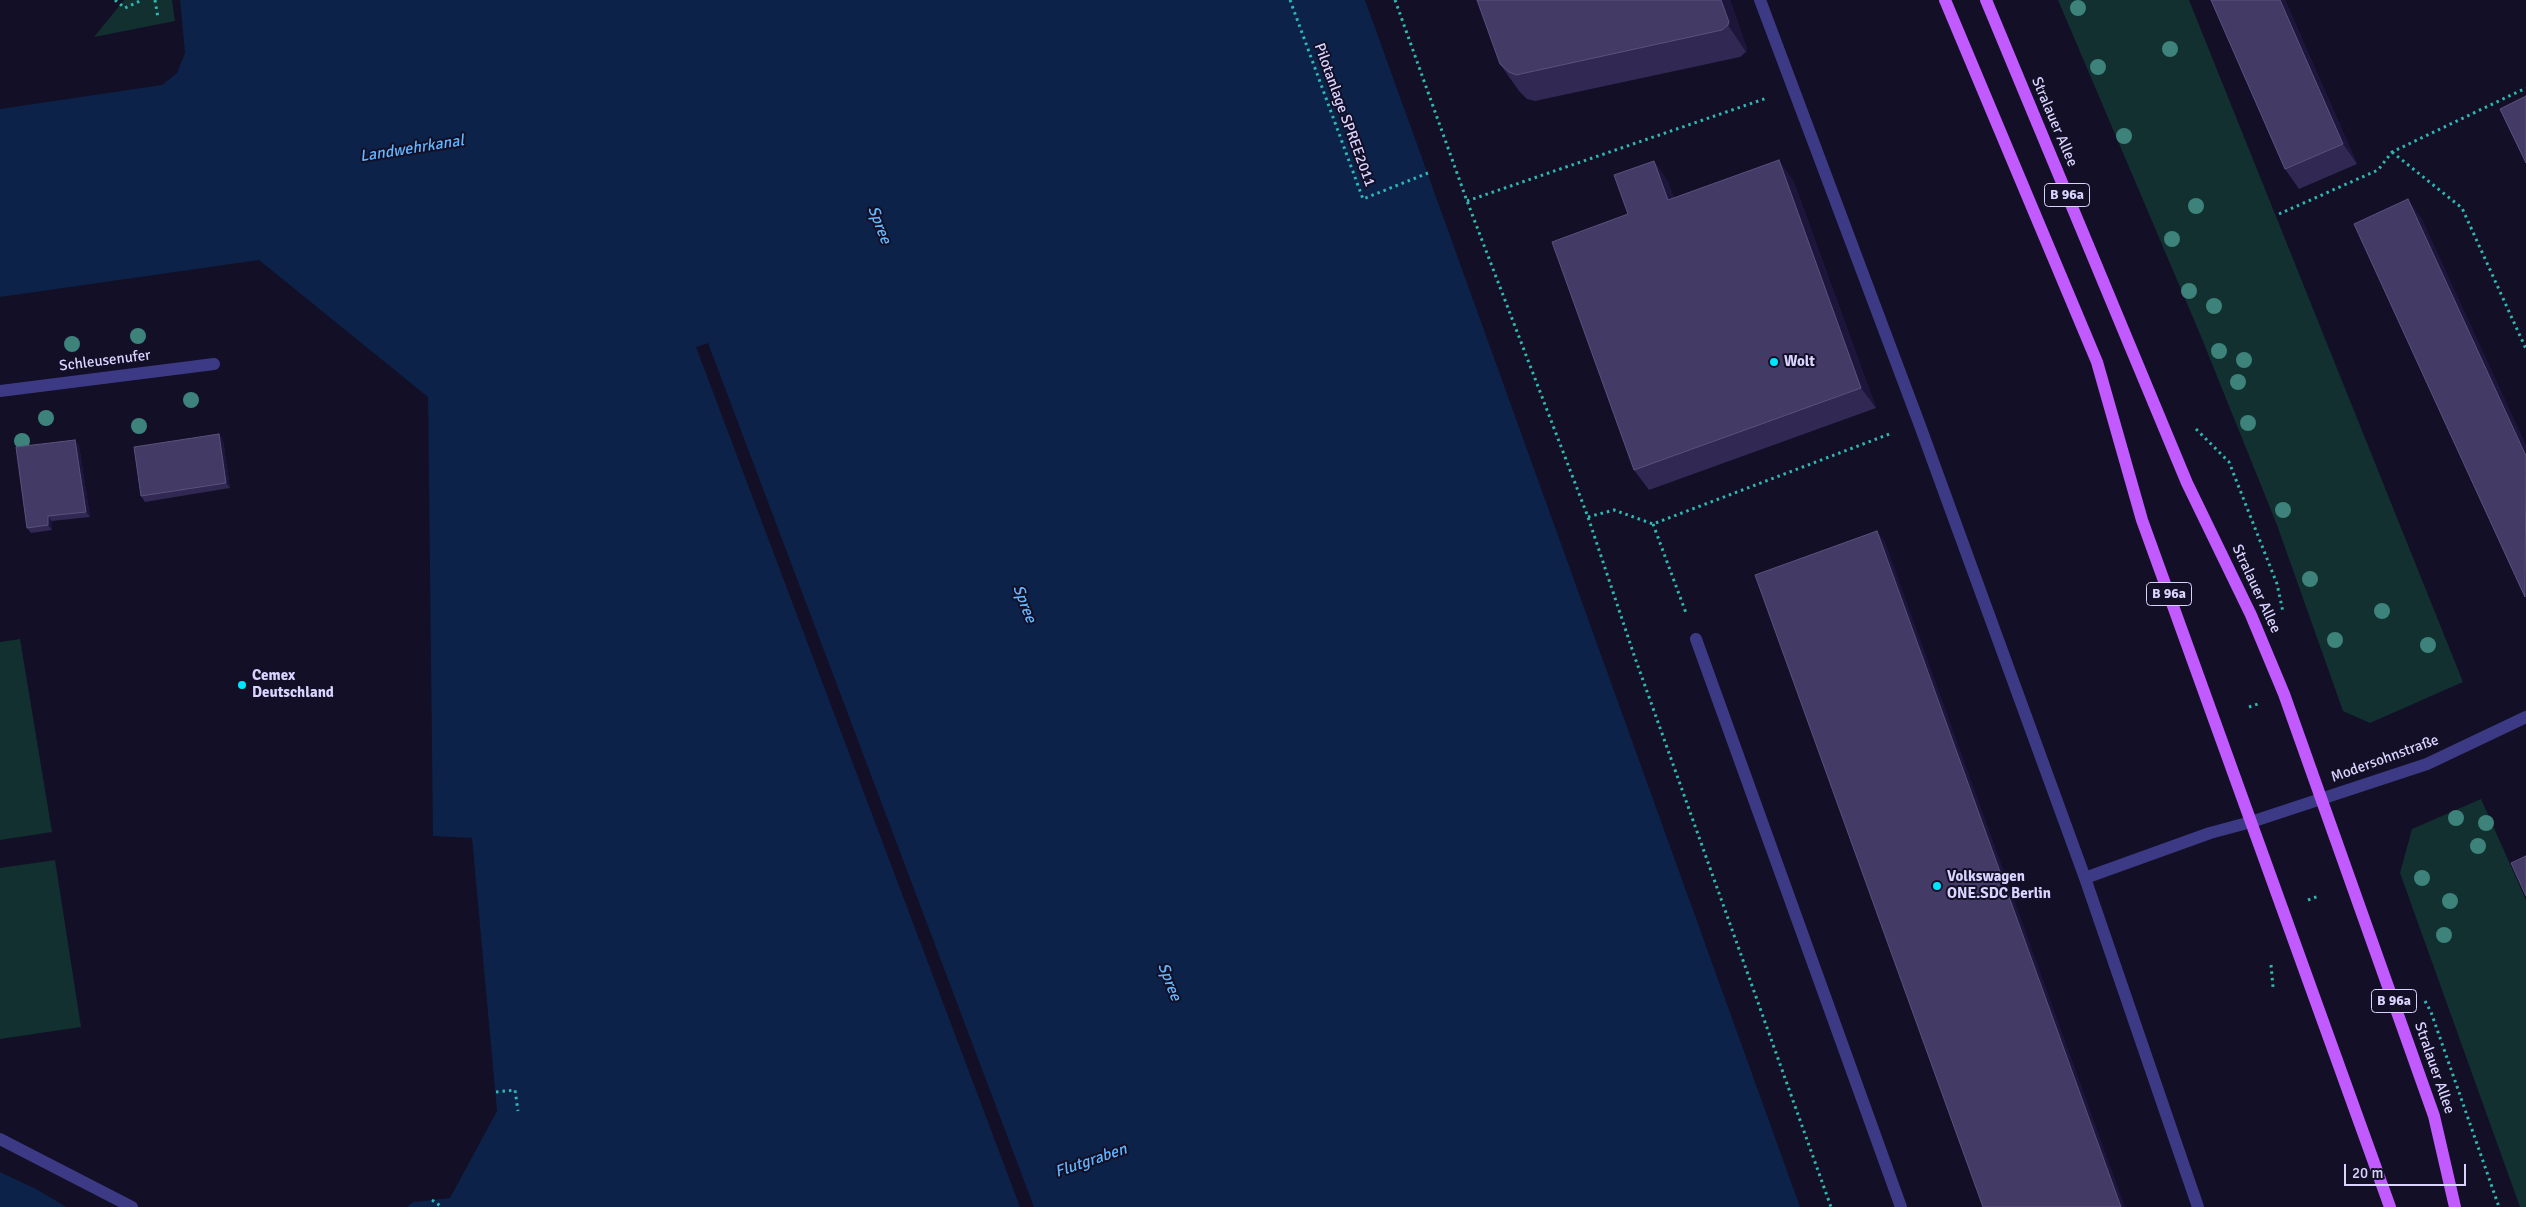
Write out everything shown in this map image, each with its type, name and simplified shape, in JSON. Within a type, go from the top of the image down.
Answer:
[{"type":"main road","name":"B 96a","points":[[1945,0],[2096,362],[2142,520],[2390,1207]]},
{"type":"main road","name":"Stralauer Allee","points":[[1986,0],[2187,484],[2251,615],[2284,694],[2434,1116],[2455,1207]]},
{"type":"street","points":[[1760,0],[1919,423],[2085,878],[2198,1207]]},
{"type":"street","name":"Schleusenufer","points":[[0,391],[214,364]]},
{"type":"street","points":[[1696,639],[1901,1207]]},
{"type":"street","name":"Modersohnstraße","points":[[2085,878],[2210,833],[2251,822],[2427,764],[2526,717]]},
{"type":"street","points":[[0,1139],[132,1207]]},
{"type":"path","points":[[115,0],[126,8],[142,0]]},
{"type":"path","points":[[156,0],[158,18]]},
{"type":"path","name":"Pilotanlage SPREE2011","points":[[1290,0],[1363,199],[1428,173]]},
{"type":"path","points":[[1395,0],[1468,201],[1588,517],[1634,655],[1831,1207]]},
{"type":"path","points":[[1468,201],[1794,88]]},
{"type":"path","points":[[2279,214],[2378,170],[2392,152],[2526,88]]},
{"type":"path","points":[[2392,152],[2462,208],[2526,349]]},
{"type":"path","points":[[1588,517],[1614,510],[1653,524],[1919,423]]},
{"type":"path","points":[[2229,462],[2277,584],[2284,621]]},
{"type":"path","points":[[1653,524],[1696,639]]},
{"type":"path","points":[[496,1092],[515,1090],[518,1111]]},
{"type":"path","points":[[432,1200],[442,1207]]},
{"type":"green space","points":[[124,0],[172,0],[175,21],[94,37]]},
{"type":"green space","points":[[2058,0],[2189,0],[2463,682],[2370,723],[2343,711],[2277,525],[2200,334]]},
{"type":"green space","points":[[20,639],[52,832],[0,840],[0,642]]},
{"type":"green space","points":[[2481,799],[2526,900],[2526,1207],[2520,1207],[2400,873],[2412,829]]},
{"type":"green space","points":[[55,860],[81,1027],[0,1039],[0,868]]},
{"type":"water","points":[[180,0],[1365,0],[1800,1207],[407,1207],[413,1202],[450,1198],[497,1111],[472,838],[433,836],[428,397],[259,260],[0,297],[0,109],[162,85],[177,73],[185,53]]},
{"type":"water","points":[[0,1172],[38,1190],[66,1207],[0,1207]]},
{"type":"pier","points":[[708,343],[1034,1207],[1020,1207],[696,347]]},
{"type":"building","points":[[1477,0],[1721,0],[1729,22],[1722,30],[1516,75],[1500,64]]},
{"type":"building","points":[[2211,0],[2280,0],[2343,144],[2285,169]]},
{"type":"building","points":[[2526,96],[2526,163],[2500,109]]},
{"type":"building","points":[[1779,160],[1861,388],[1634,470],[1552,242],[1628,214],[1614,175],[1654,161],[1668,200]]},
{"type":"building","points":[[2408,199],[2526,456],[2525,597],[2354,224]]},
{"type":"building","points":[[219,434],[226,483],[141,496],[134,447]]},
{"type":"building","points":[[75,440],[86,512],[48,516],[48,525],[27,528],[16,447]]},
{"type":"building","points":[[1877,531],[2121,1207],[1983,1207],[1755,575]]},
{"type":"building","points":[[2526,856],[2526,896],[2511,863]]},
{"type":"place","name":"Wolt","points":[[1774,362]]},
{"type":"place","name":"Cemex Deutschland","points":[[242,685]]},
{"type":"place","name":"Volkswagen ONE.SDC Berlin","points":[[1937,886]]},
{"type":"water label","name":"Landwehrkanal","points":[[412,149]]},
{"type":"water label","name":"Spree","points":[[879,225]]},
{"type":"water label","name":"Spree","points":[[1024,604]]},
{"type":"water label","name":"Spree","points":[[1169,982]]},
{"type":"water label","name":"Flutgraben","points":[[1091,1161]]}]
